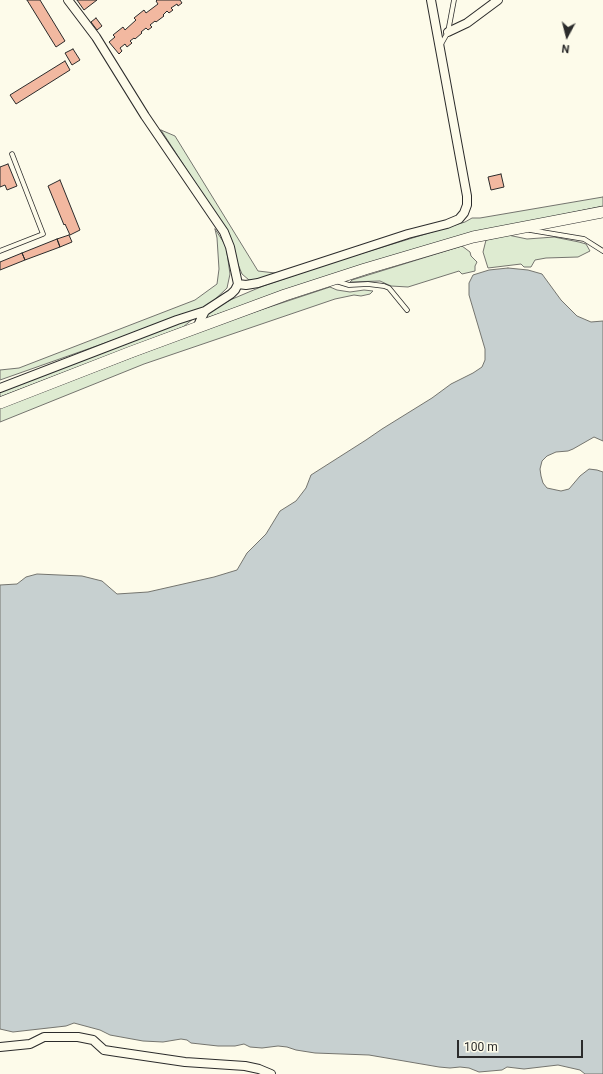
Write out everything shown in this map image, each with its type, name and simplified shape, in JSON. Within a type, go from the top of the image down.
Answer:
[{"type":"street","points":[[0,388],[177,320],[206,311],[236,290],[238,284],[230,247],[224,232],[145,116],[96,37],[68,0]]},
{"type":"street","points":[[238,284],[246,285],[258,283],[408,234],[447,224],[459,219],[464,213],[467,205],[467,196],[431,0]]},
{"type":"street","points":[[448,32],[467,23],[498,0]]},
{"type":"street","points":[[0,403],[285,295],[331,280],[473,237],[603,212]]},
{"type":"street","points":[[197,328],[206,311]]},
{"type":"street","points":[[0,1047],[30,1044],[44,1037],[78,1036],[93,1040],[104,1050],[185,1062],[245,1066],[259,1069],[271,1074]]},
{"type":"lane","points":[[440,46],[448,32],[454,0]]},
{"type":"lane","points":[[0,251],[43,234],[12,154]]},
{"type":"lane","points":[[522,228],[584,239],[603,251]]},
{"type":"lane","points":[[331,280],[349,285],[368,284],[384,286],[389,288],[407,310]]},
{"type":"green space","points":[[161,130],[175,136],[258,271],[275,273],[259,281],[249,280],[242,274],[220,221]]},
{"type":"green space","points":[[603,197],[603,206],[480,232],[406,252],[206,318],[206,315],[211,311],[230,300],[263,286],[340,260],[465,222],[472,218],[480,218]]},
{"type":"green space","points":[[215,229],[226,246],[230,274],[227,288],[207,307],[0,380],[0,370],[19,368],[195,300],[217,284],[219,269]]},
{"type":"green space","points":[[508,235],[527,239],[554,237],[586,244],[590,251],[578,257],[546,258],[535,260],[531,267],[524,267],[521,264],[488,268],[483,252],[486,240]]},
{"type":"green space","points":[[462,246],[470,252],[471,256],[477,262],[475,271],[462,274],[459,271],[408,287],[391,286],[380,281],[350,282],[352,280]]},
{"type":"green space","points":[[330,287],[337,290],[350,292],[364,290],[373,291],[370,294],[361,296],[354,295],[335,299],[144,364],[0,422],[0,408],[224,322]]},
{"type":"green space","points":[[198,315],[183,327],[0,397],[0,390]]},
{"type":"shaded area","points":[[508,268],[528,270],[542,274],[561,300],[577,316],[591,322],[603,321],[603,441],[594,437],[573,449],[556,452],[547,456],[542,461],[540,469],[543,483],[547,488],[561,491],[569,489],[580,476],[589,469],[603,472],[603,1074],[585,1074],[580,1070],[558,1065],[524,1069],[507,1067],[502,1070],[479,1072],[469,1068],[439,1067],[369,1055],[315,1053],[278,1046],[262,1048],[250,1047],[244,1044],[235,1046],[218,1046],[191,1043],[187,1040],[181,1039],[163,1042],[143,1041],[110,1035],[100,1030],[74,1023],[66,1026],[13,1032],[0,1029],[0,585],[17,584],[26,577],[37,574],[82,576],[102,581],[117,594],[148,592],[214,577],[237,570],[247,553],[266,534],[280,511],[296,501],[306,488],[311,475],[432,398],[451,384],[482,367],[485,360],[485,349],[469,295],[469,283],[473,275],[489,270]]},
{"type":"building","points":[[27,0],[40,0],[65,41],[56,47]]},
{"type":"building","points":[[77,0],[97,0],[84,10]]},
{"type":"building","points":[[180,0],[182,3],[171,8],[173,10],[169,13],[167,11],[163,15],[164,16],[150,25],[152,27],[148,30],[146,28],[135,39],[134,38],[130,41],[132,43],[127,47],[125,44],[120,48],[122,51],[119,54],[109,42],[115,37],[113,35],[123,27],[125,30],[136,20],[134,18],[144,10],[146,13],[158,4],[156,1]]},
{"type":"building","points":[[96,18],[102,26],[97,30],[91,22]]},
{"type":"building","points":[[73,49],[80,60],[72,65],[65,53]]},
{"type":"building","points":[[65,61],[70,70],[16,104],[10,95]]},
{"type":"building","points":[[8,164],[17,186],[7,190],[5,185],[0,187],[0,167]]},
{"type":"building","points":[[501,174],[504,187],[491,190],[488,177]]},
{"type":"building","points":[[60,180],[80,230],[70,235],[65,224],[64,225],[48,186]]},
{"type":"building","points":[[69,235],[72,242],[60,247],[57,239]]},
{"type":"building","points":[[57,239],[60,247],[25,260],[22,253]]},
{"type":"building","points":[[22,253],[25,260],[0,270],[0,262]]}]
